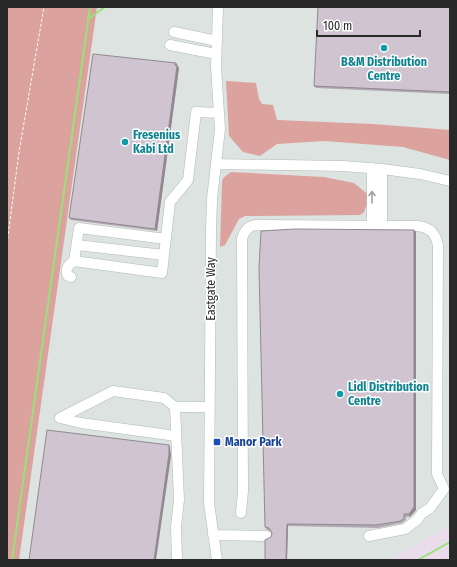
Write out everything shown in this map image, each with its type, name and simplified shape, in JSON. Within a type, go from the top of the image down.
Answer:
[{"type":"street","name":"Eastgate Way","points":[[217,560],[209,503],[211,231],[212,199],[220,129],[216,54],[218,12]]},
{"type":"street","points":[[174,32],[217,41]]},
{"type":"street","points":[[170,45],[216,54]]},
{"type":"street","points":[[71,277],[66,274],[68,265],[74,261],[162,273],[170,202],[188,180],[196,112],[219,114]]},
{"type":"street","points":[[216,164],[343,166],[372,168],[420,174],[450,181]]},
{"type":"street","points":[[372,168],[377,225]]},
{"type":"street","points":[[377,225],[382,169]]},
{"type":"street","points":[[241,513],[243,491],[243,235],[250,226],[256,225],[418,226],[428,228],[435,234],[438,245],[437,474],[444,489],[430,508],[405,529],[369,536]]},
{"type":"street","points":[[74,261],[79,228],[166,239]]},
{"type":"street","points":[[77,245],[164,255]]},
{"type":"street","points":[[176,436],[81,423],[60,418],[113,391],[164,398],[175,407],[210,407]]},
{"type":"street","points":[[175,407],[179,500],[176,527],[177,560]]},
{"type":"street","points":[[213,535],[267,536]]},
{"type":"path","points":[[7,244],[20,152],[44,7]]},
{"type":"shaded area","points":[[7,7],[97,7],[19,560],[7,560]]},
{"type":"shaded area","points":[[97,7],[450,7],[450,525],[389,560],[19,560]]},
{"type":"shaded area","points":[[226,81],[256,83],[259,99],[262,104],[273,105],[277,120],[373,124],[450,130],[450,160],[403,147],[324,141],[277,144],[260,156],[243,152],[229,136]]},
{"type":"shaded area","points":[[231,172],[324,177],[354,183],[370,196],[364,212],[360,215],[245,216],[239,219],[225,245],[220,247],[222,182],[223,178]]},
{"type":"building","name":"B&M Distribution Centre","points":[[318,7],[450,7],[450,92],[314,86]]},
{"type":"building","name":"Fresenius Kabi Ltd","points":[[93,54],[176,63],[175,65],[177,66],[155,229],[69,218]]},
{"type":"building","name":"Lidl Distribution Centre","points":[[295,229],[414,230],[414,507],[409,514],[404,514],[404,518],[401,521],[376,525],[287,524],[286,560],[265,560],[265,540],[271,537],[272,533],[269,528],[265,527],[259,268],[261,231]]},
{"type":"building","points":[[47,430],[169,445],[154,560],[29,560]]},
{"type":"waterway","points":[[12,560],[90,7]]},
{"type":"waterway","points":[[88,19],[105,7]]},
{"type":"waterway","points":[[418,560],[450,542]]},
{"type":"place","name":"B&M Distribution Centre","points":[[384,48]]},
{"type":"place","name":"Fresenius Kabi Ltd","points":[[125,142]]},
{"type":"place","name":"Lidl Distribution Centre","points":[[340,394]]},
{"type":"place","name":"Manor Park","points":[[217,442]]}]
